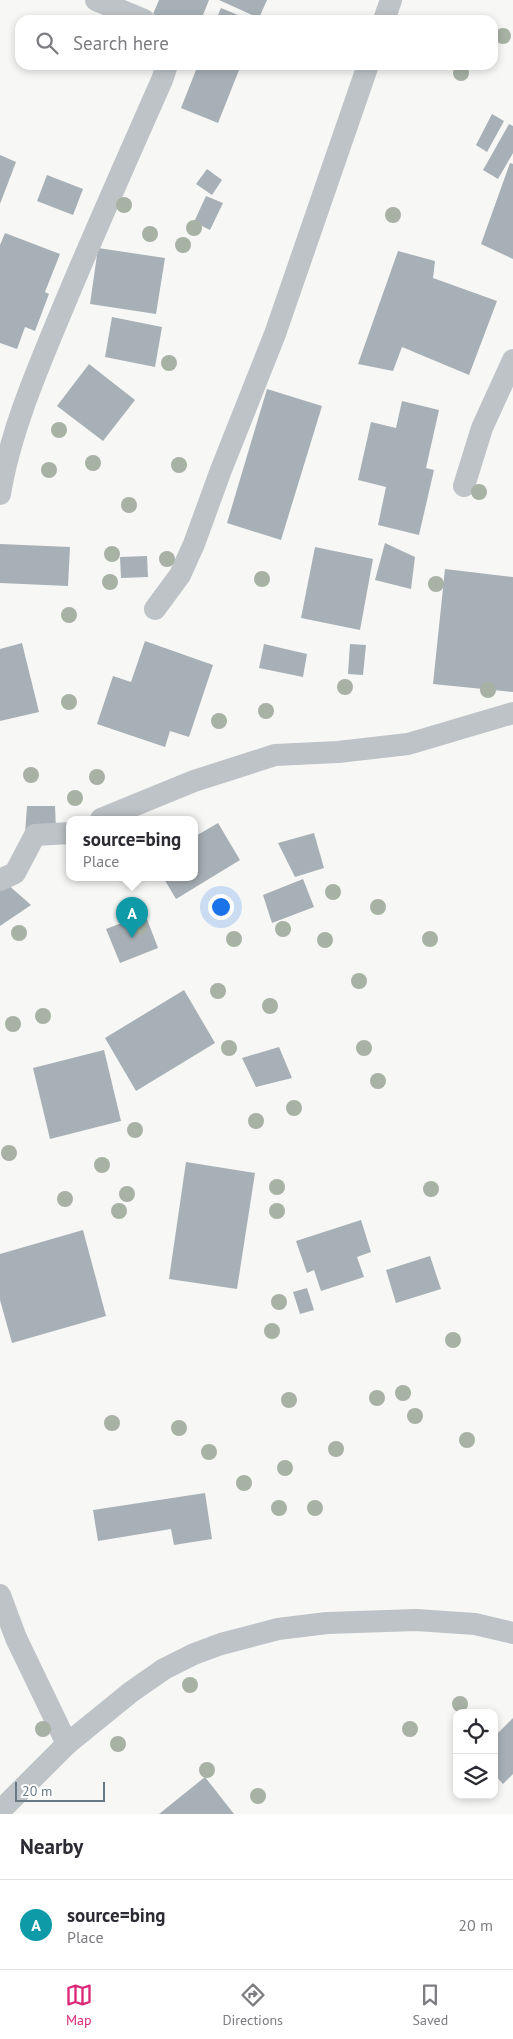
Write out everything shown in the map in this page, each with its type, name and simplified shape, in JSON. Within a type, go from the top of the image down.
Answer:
[{"type":"street","points":[[96,0],[132,15]]},
{"type":"street","points":[[386,15],[390,0]]},
{"type":"street","points":[[0,494],[20,417],[46,348],[104,208],[165,70]]},
{"type":"street","points":[[155,609],[180,575],[194,544],[275,334],[366,70]]},
{"type":"street","points":[[464,486],[482,428],[513,360]]},
{"type":"street","points":[[109,816],[194,781],[275,755],[338,752],[408,744],[513,713]]},
{"type":"street","points":[[0,880],[15,873],[35,835],[66,834]]},
{"type":"street","points":[[0,1595],[16,1638],[67,1744]]},
{"type":"street","points":[[0,1811],[67,1744],[131,1692],[164,1669],[194,1654],[221,1644],[278,1629],[327,1623],[416,1620],[475,1624],[513,1633]]},
{"type":"building","points":[[159,0],[209,0],[203,15],[153,14]]},
{"type":"building","points":[[219,0],[267,0],[260,15],[252,15]]},
{"type":"building","points":[[221,8],[238,15],[218,15]]},
{"type":"building","points":[[196,70],[239,70],[218,123],[181,108]]},
{"type":"building","points":[[492,114],[504,121],[487,152],[476,145]]},
{"type":"building","points":[[509,124],[513,126],[513,153],[498,179],[483,170]]},
{"type":"building","points":[[0,155],[16,162],[0,204]]},
{"type":"building","points":[[510,163],[513,164],[513,259],[481,244]]},
{"type":"building","points":[[207,169],[222,180],[212,195],[196,184]]},
{"type":"building","points":[[47,175],[83,189],[73,215],[37,201]]},
{"type":"building","points":[[206,196],[223,203],[210,230],[194,222]]},
{"type":"building","points":[[5,233],[60,254],[45,292],[49,294],[35,331],[25,327],[17,349],[0,343],[0,245]]},
{"type":"building","points":[[98,248],[165,258],[156,314],[90,304]]},
{"type":"building","points":[[398,251],[435,261],[433,278],[497,301],[469,375],[402,347],[393,371],[358,364]]},
{"type":"building","points":[[112,317],[162,327],[155,367],[105,357]]},
{"type":"building","points":[[89,364],[135,400],[103,441],[57,406]]},
{"type":"building","points":[[267,389],[322,406],[281,540],[227,523]]},
{"type":"building","points":[[402,401],[439,410],[426,468],[434,470],[419,535],[378,525],[386,487],[358,480],[371,422],[396,428]]},
{"type":"building","points":[[385,543],[415,557],[411,589],[375,580]]},
{"type":"building","points":[[0,544],[70,547],[68,586],[0,583]]},
{"type":"building","points":[[315,547],[373,559],[360,630],[301,618]]},
{"type":"building","points":[[147,556],[148,577],[121,578],[120,557]]},
{"type":"building","points":[[445,569],[513,577],[513,692],[433,684]]},
{"type":"building","points":[[145,641],[213,665],[189,737],[170,731],[165,747],[97,724],[113,676],[131,682]]},
{"type":"building","points":[[22,643],[39,712],[0,721],[0,649]]},
{"type":"building","points":[[264,644],[307,654],[303,677],[259,668]]},
{"type":"building","points":[[350,644],[366,645],[363,675],[348,674]]},
{"type":"building","points":[[27,806],[55,806],[56,830],[25,834]]},
{"type":"building","points":[[218,823],[240,860],[176,899],[165,881],[198,881],[198,835]]},
{"type":"building","points":[[314,833],[324,868],[295,877],[278,843]]},
{"type":"building","points":[[303,879],[314,907],[272,923],[263,895]]},
{"type":"building","points":[[6,883],[31,905],[0,926],[0,889]]},
{"type":"building","points":[[145,914],[158,948],[120,963],[106,929]]},
{"type":"building","points":[[184,990],[215,1043],[136,1091],[105,1038]]},
{"type":"building","points":[[279,1047],[292,1078],[256,1087],[242,1058]]},
{"type":"building","points":[[104,1050],[121,1121],[50,1139],[33,1068]]},
{"type":"building","points":[[186,1162],[255,1173],[237,1289],[169,1279]]},
{"type":"building","points":[[361,1220],[371,1252],[357,1257],[364,1277],[321,1291],[314,1270],[307,1273],[296,1241]]},
{"type":"building","points":[[83,1230],[106,1316],[12,1343],[0,1300],[0,1254]]},
{"type":"building","points":[[430,1256],[441,1289],[396,1303],[386,1270]]},
{"type":"building","points":[[307,1288],[314,1310],[300,1314],[293,1292]]},
{"type":"building","points":[[205,1493],[212,1539],[174,1545],[171,1529],[98,1541],[93,1510]]},
{"type":"building","points":[[513,1718],[513,1774],[503,1784],[498,1778],[498,1733]]},
{"type":"building","points":[[205,1777],[234,1814],[159,1814]]},
{"type":"place","name":"source=bing","points":[[132,938]]}]
